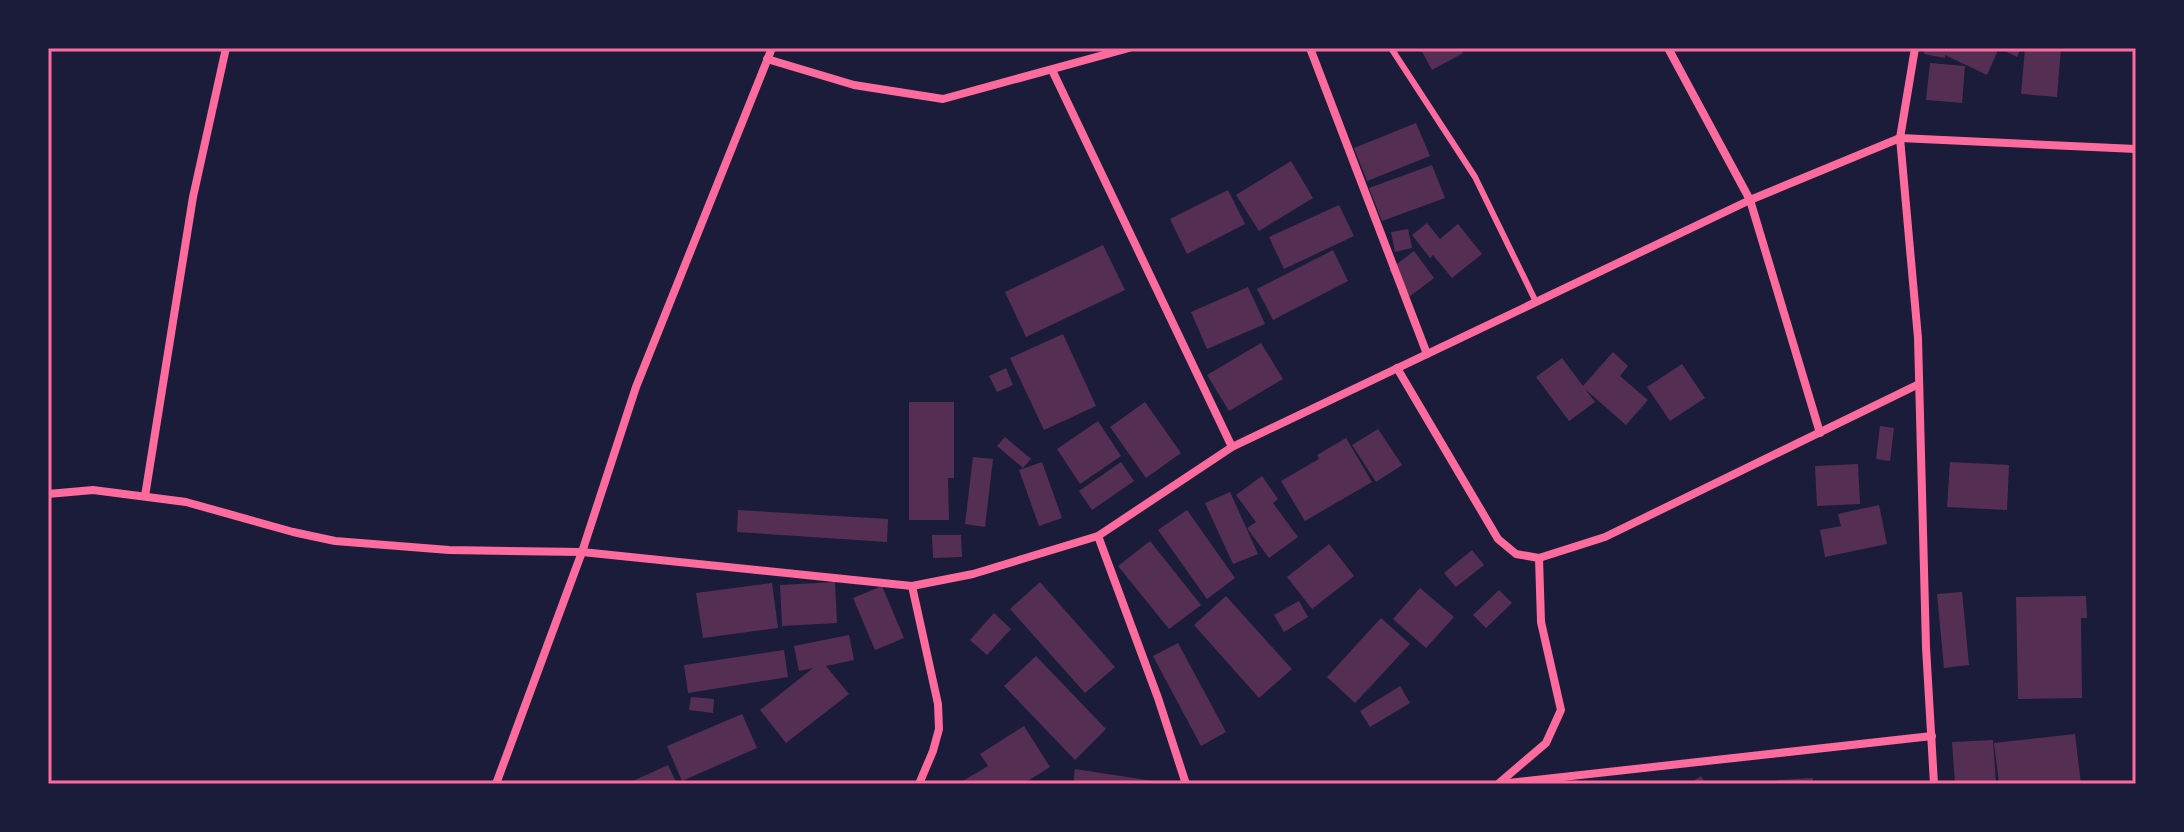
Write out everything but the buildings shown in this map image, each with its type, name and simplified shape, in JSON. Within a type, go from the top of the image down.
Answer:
[{"type":"street","points":[[145,496],[193,197],[226,48]]},
{"type":"street","points":[[496,784],[582,552],[636,387],[772,48]]},
{"type":"street","points":[[767,59],[854,85],[943,99],[1129,48]]},
{"type":"street","points":[[1310,48],[1427,354]]},
{"type":"street","points":[[1668,48],[1750,200],[1820,433]]},
{"type":"street","points":[[1915,48],[1900,138],[1918,338],[1926,632],[1934,784]]},
{"type":"street","points":[[1052,70],[1232,447]]},
{"type":"street","points":[[48,494],[93,490],[186,502],[335,541],[449,550],[582,552],[912,586],[973,574],[1098,536],[1232,447],[1750,200],[1900,138],[2136,149]]},
{"type":"street","points":[[1397,368],[1498,539],[1516,554],[1539,558],[1605,537],[1919,384]]},
{"type":"street","points":[[1098,536],[1186,784]]},
{"type":"street","points":[[1499,784],[1546,743],[1561,710],[1541,622],[1539,558]]},
{"type":"street","points":[[912,586],[938,704],[939,729],[919,784]]},
{"type":"street","points":[[1499,784],[1932,736]]},
{"type":"lane","points":[[1391,48],[1475,177],[1536,302]]}]
